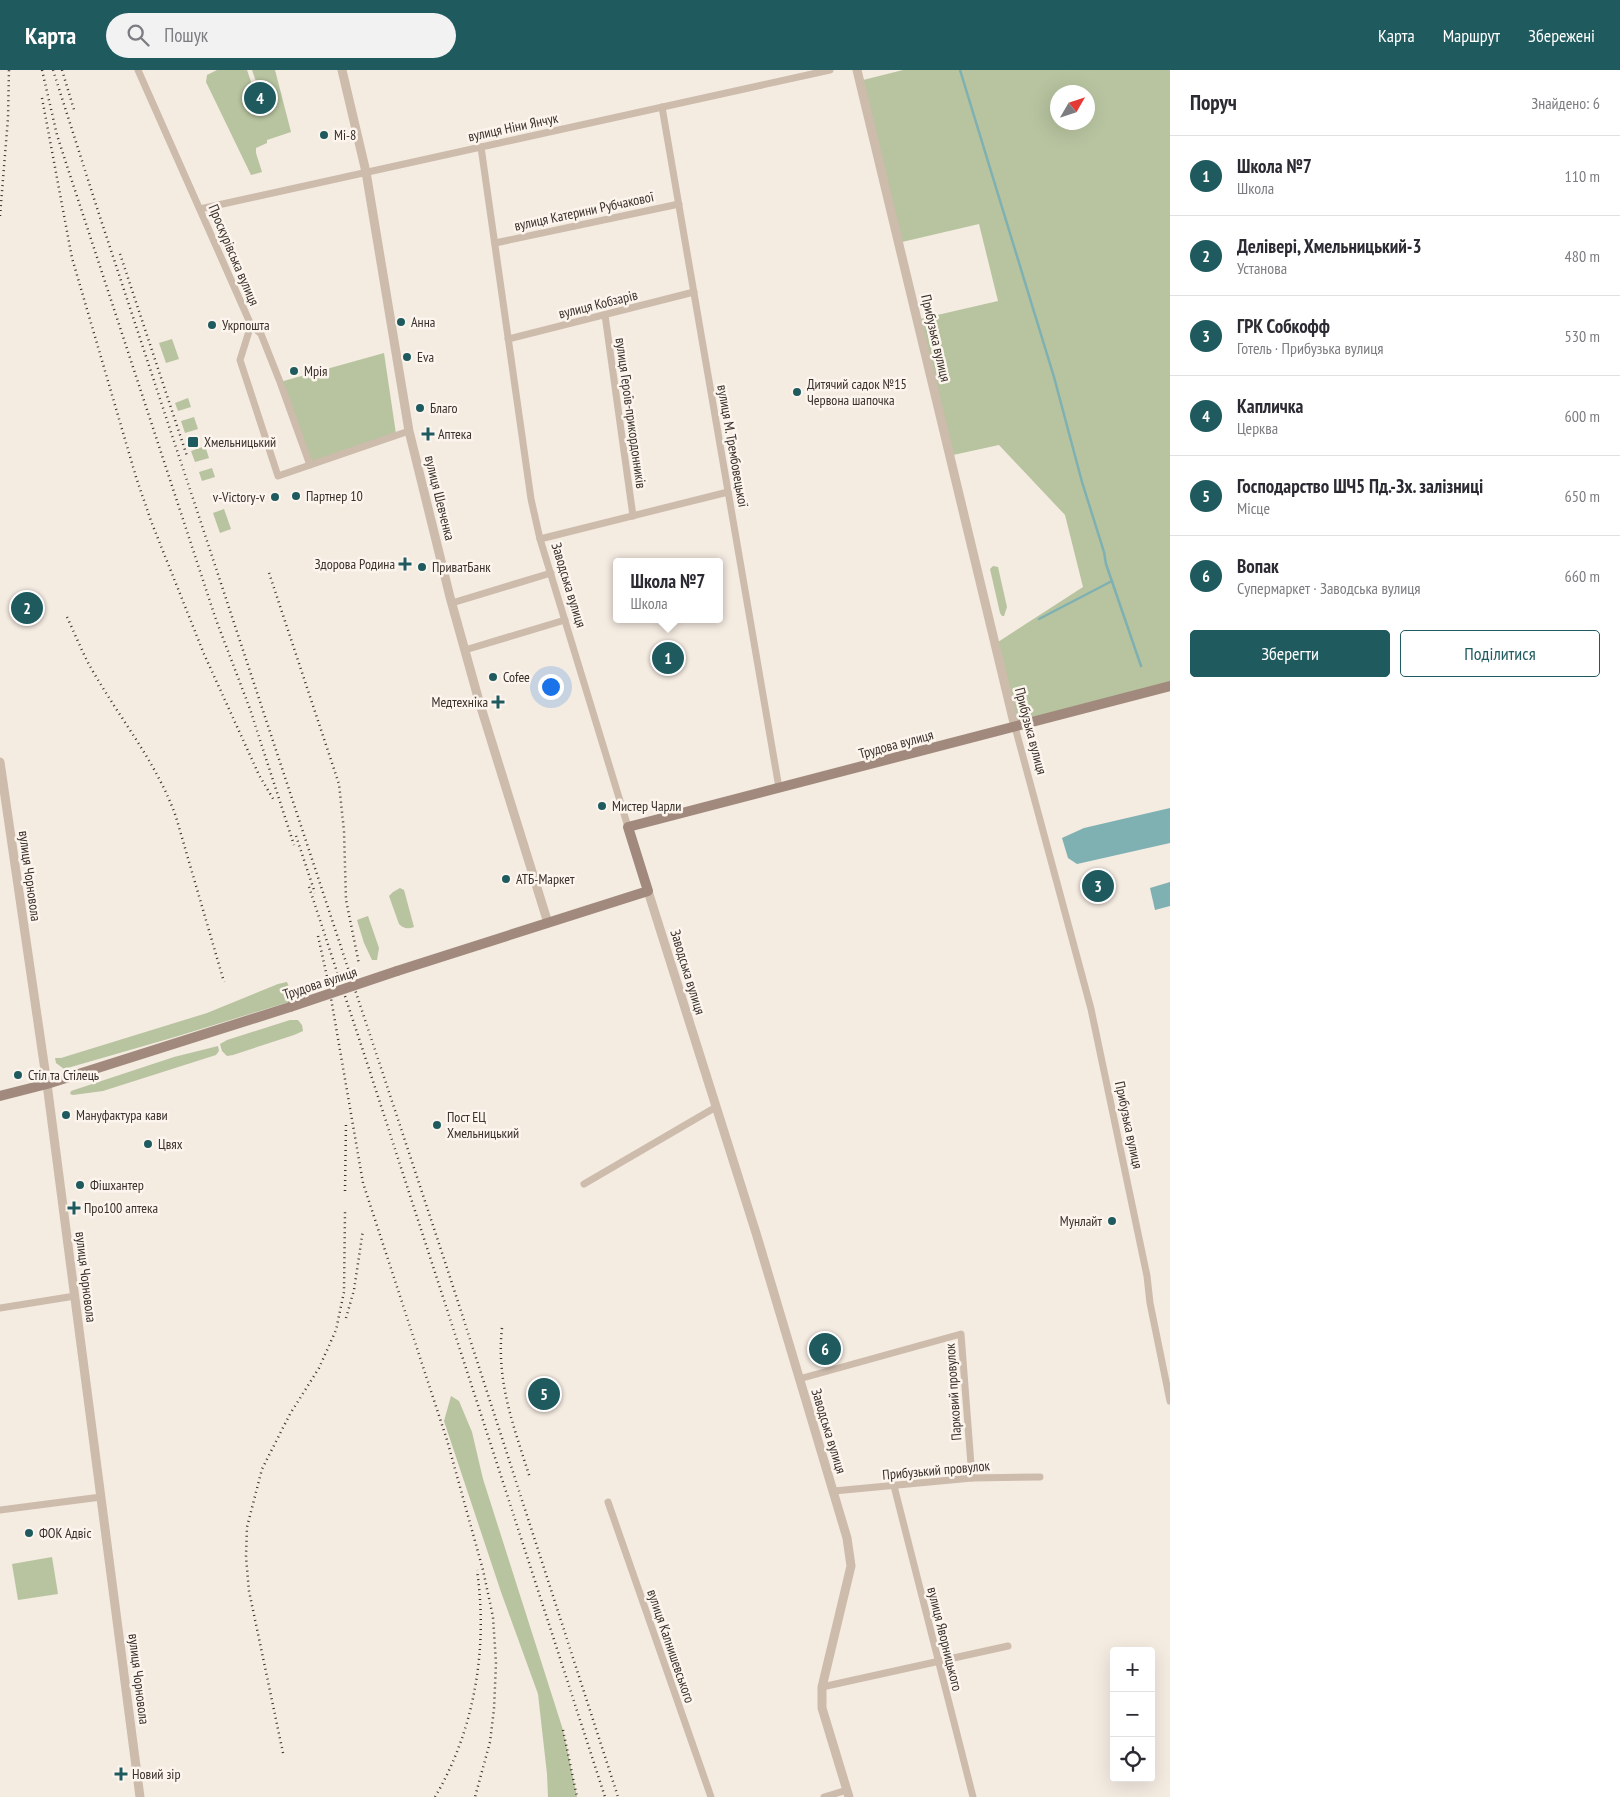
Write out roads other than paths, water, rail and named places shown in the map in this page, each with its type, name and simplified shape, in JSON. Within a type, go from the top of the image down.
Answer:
[{"type":"main road","name":"Трудова вулиця","points":[[628,827],[1170,686]]},
{"type":"main road","name":"Заводська вулиця","points":[[628,827],[648,891]]},
{"type":"main road","name":"Трудова вулиця","points":[[0,1096],[47,1084],[648,891]]},
{"type":"street","name":"Проскурівська вулиця","points":[[138,70],[251,325],[261,334],[310,465]]},
{"type":"street","name":"вулиця Шевченка","points":[[342,70],[366,172],[409,431],[465,650],[548,923]]},
{"type":"street","name":"вулиця Ніни Янчук","points":[[200,209],[830,70]]},
{"type":"street","name":"Прибузька вулиця","points":[[857,70],[1015,727],[1091,1009],[1147,1276],[1150,1303],[1170,1401]]},
{"type":"street","name":"вулиця М. Трембовецької","points":[[662,107],[779,788]]},
{"type":"street","name":"Заводська вулиця","points":[[481,147],[531,499],[550,573],[628,827]]},
{"type":"street","name":"вулиця Катерини Рубчакової","points":[[495,243],[679,204]]},
{"type":"street","name":"вулиця Кобзарів","points":[[508,339],[694,292]]},
{"type":"street","name":"вулиця Героїв-прикордонників","points":[[605,315],[632,516]]},
{"type":"street","points":[[251,325],[240,360],[278,476],[409,431]]},
{"type":"street","points":[[540,539],[728,492]]},
{"type":"street","points":[[452,603],[550,573]]},
{"type":"street","points":[[465,650],[565,620]]},
{"type":"street","name":"вулиця Чорновола","points":[[0,762],[47,1084],[140,1797]]},
{"type":"street","name":"Заводська вулиця","points":[[648,891],[756,1233],[847,1538],[851,1566],[822,1687],[822,1708],[848,1794]]},
{"type":"street","points":[[584,1184],[716,1107]]},
{"type":"street","points":[[0,1308],[75,1296]]},
{"type":"street","name":"Парковий провулок","points":[[799,1379],[961,1334],[972,1478]]},
{"type":"street","name":"Прибузький провулок","points":[[834,1491],[972,1478],[1040,1477]]},
{"type":"street","name":"вулиця Яворницького","points":[[894,1486],[973,1797]]},
{"type":"street","points":[[0,1510],[101,1497]]},
{"type":"street","name":"вулиця Калнишевського","points":[[608,1502],[711,1797]]},
{"type":"street","points":[[822,1687],[1008,1646]]},
{"type":"street","points":[[824,1797],[848,1794]]},
{"type":"water","points":[[1170,808],[1170,843],[1077,864],[1068,858],[1062,838],[1084,828]]},
{"type":"water","points":[[1170,882],[1170,906],[1155,910],[1150,888]]},
{"type":"waterway","points":[[960,70],[1054,377],[1106,564],[1141,666]]},
{"type":"waterway","points":[[1039,619],[1112,581]]},
{"type":"railway","points":[[0,216],[8,118],[9,70]]},
{"type":"railway","points":[[42,70],[57,135],[68,169],[215,617],[250,709],[294,845]]},
{"type":"railway","points":[[53,70],[447,1268],[618,1797]]},
{"type":"railway","points":[[62,70],[75,113]]},
{"type":"railway","points":[[42,98],[72,258],[136,477],[151,521],[204,654],[259,775],[275,802]]},
{"type":"railway","points":[[120,254],[187,456]]},
{"type":"railway","points":[[269,573],[339,784],[344,831],[346,900],[359,964]]},
{"type":"railway","points":[[67,617],[91,668],[159,778],[168,797],[176,817],[224,982]]},
{"type":"railway","points":[[296,836],[315,893]]},
{"type":"railway","points":[[309,887],[605,1797]]},
{"type":"railway","points":[[318,936],[328,981],[363,1183],[447,1440],[483,1570],[493,1617],[496,1663],[494,1709],[490,1742],[475,1797]]},
{"type":"railway","points":[[345,1191],[346,1122]]},
{"type":"railway","points":[[283,1753],[249,1591],[246,1557],[247,1527],[262,1469],[290,1414],[319,1368],[336,1330],[344,1292],[345,1212]]},
{"type":"railway","points":[[346,1318],[354,1290],[363,1230]]},
{"type":"railway","points":[[502,1328],[501,1348],[504,1386],[530,1478]]},
{"type":"railway","points":[[435,1797],[449,1771],[460,1744],[469,1716],[475,1687],[481,1629],[477,1570]]},
{"type":"railway","points":[[563,1730],[577,1797]]},
{"type":"place","name":"Капличка","points":[[260,98]]},
{"type":"place","name":"Mi-8","points":[[324,135]]},
{"type":"place","name":"Анна","points":[[401,322]]},
{"type":"place","name":"Укрпошта","points":[[212,325]]},
{"type":"place","name":"Eva","points":[[407,357]]},
{"type":"place","name":"Мрія","points":[[294,371]]},
{"type":"place","name":"Дитячий садок №15 Червона шапочка","points":[[797,392]]},
{"type":"place","name":"Благо","points":[[420,408]]},
{"type":"place","name":"Аптека","points":[[428,434]]},
{"type":"place","name":"Хмельницький","points":[[193,442]]},
{"type":"place","name":"Партнер 10","points":[[296,496]]},
{"type":"place","name":"v-Victory-v","points":[[275,497]]},
{"type":"place","name":"Здорова Родина","points":[[405,564]]},
{"type":"place","name":"ПриватБанк","points":[[422,567]]},
{"type":"place","name":"Делівері, Хмельницький-3","points":[[27,608]]},
{"type":"place","name":"Школа №7","points":[[668,658]]},
{"type":"place","name":"Cofee","points":[[493,677]]},
{"type":"place","name":"Медтехніка","points":[[498,702]]},
{"type":"place","name":"Мистер Чарли","points":[[602,806]]},
{"type":"place","name":"АТБ-Маркет","points":[[506,879]]},
{"type":"place","name":"ГРК Собкофф","points":[[1098,886]]},
{"type":"place","name":"Стіл та Стілець","points":[[18,1075]]},
{"type":"place","name":"Мануфактура кави","points":[[66,1115]]},
{"type":"place","name":"Пост ЕЦ Хмельницький","points":[[437,1125]]},
{"type":"place","name":"Цвях","points":[[148,1144]]},
{"type":"place","name":"Фішхантер","points":[[80,1185]]},
{"type":"place","name":"Про100 аптека","points":[[74,1208]]},
{"type":"place","name":"Мунлайт","points":[[1112,1221]]},
{"type":"place","name":"Вопак","points":[[825,1349]]},
{"type":"place","name":"Господарство ШЧ5 Пд.-Зх. залізниці","points":[[544,1394]]},
{"type":"place","name":"ФОК Адвіс","points":[[29,1533]]},
{"type":"place","name":"Новий зір","points":[[121,1774]]}]
